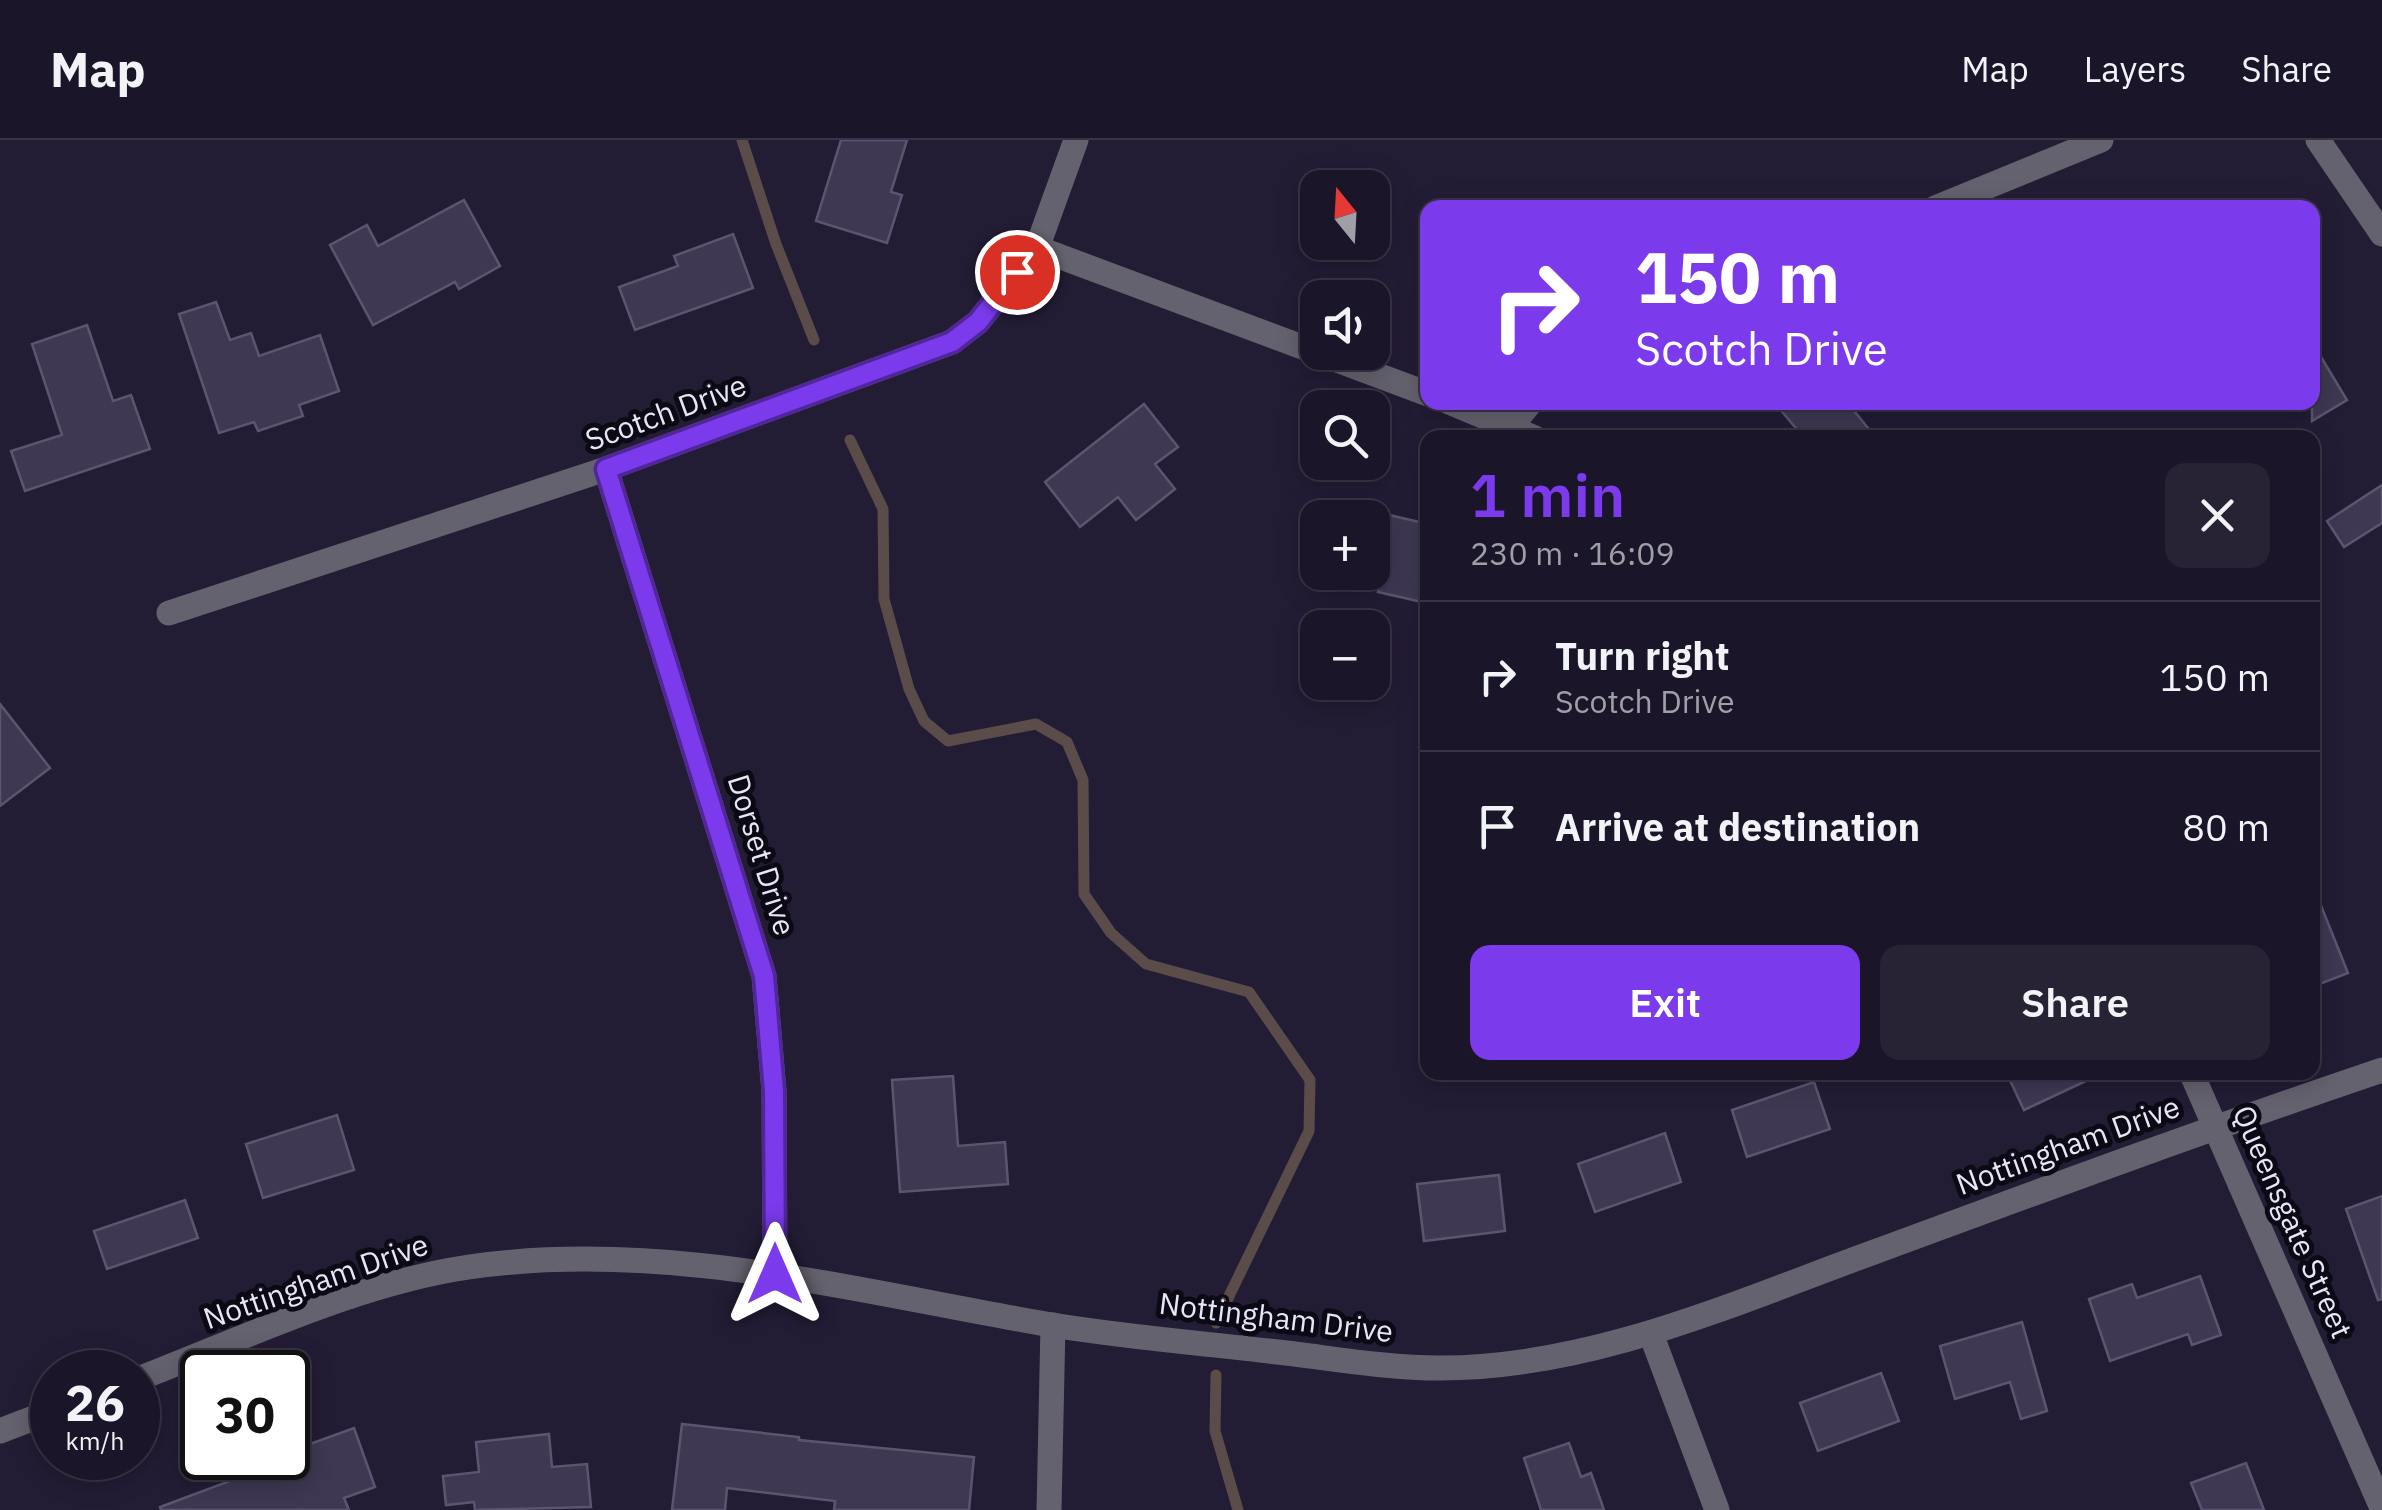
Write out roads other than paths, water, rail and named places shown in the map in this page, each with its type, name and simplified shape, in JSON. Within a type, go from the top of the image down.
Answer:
[{"type":"street","name":"Scotch Drive","points":[[169,613],[606,469],[952,342],[978,322],[1036,248],[1076,140]]},
{"type":"street","points":[[1955,200],[2101,140]]},
{"type":"street","points":[[2318,140],[2382,234]]},
{"type":"street","points":[[1036,248],[1420,391]]},
{"type":"street","points":[[1470,410],[1519,430]]},
{"type":"street","points":[[1511,426],[1524,410]]},
{"type":"street","name":"Dorset Drive","points":[[606,469],[764,976],[774,1091],[775,1274]]},
{"type":"street","name":"Nottingham Drive","points":[[160,1371],[343,1301],[465,1267],[522,1262],[651,1261],[775,1274],[1053,1325],[1437,1368],[1540,1360],[1651,1334],[2215,1127],[2382,1070]]},
{"type":"street","name":"Queensgate Street","points":[[2194,1080],[2382,1508]]},
{"type":"street","points":[[1048,1510],[1053,1325]]},
{"type":"street","points":[[1651,1334],[1717,1510]]},
{"type":"street","points":[[0,1431],[30,1419]]},
{"type":"waterway","points":[[742,140],[776,244],[814,340]]},
{"type":"waterway","points":[[850,440],[883,509],[884,599],[909,689],[924,721],[948,741],[1036,724],[1067,742],[1083,780],[1084,894],[1111,933],[1146,964],[1249,992],[1310,1080],[1309,1131],[1216,1323]]},
{"type":"waterway","points":[[1216,1375],[1215,1431],[1238,1510]]}]
